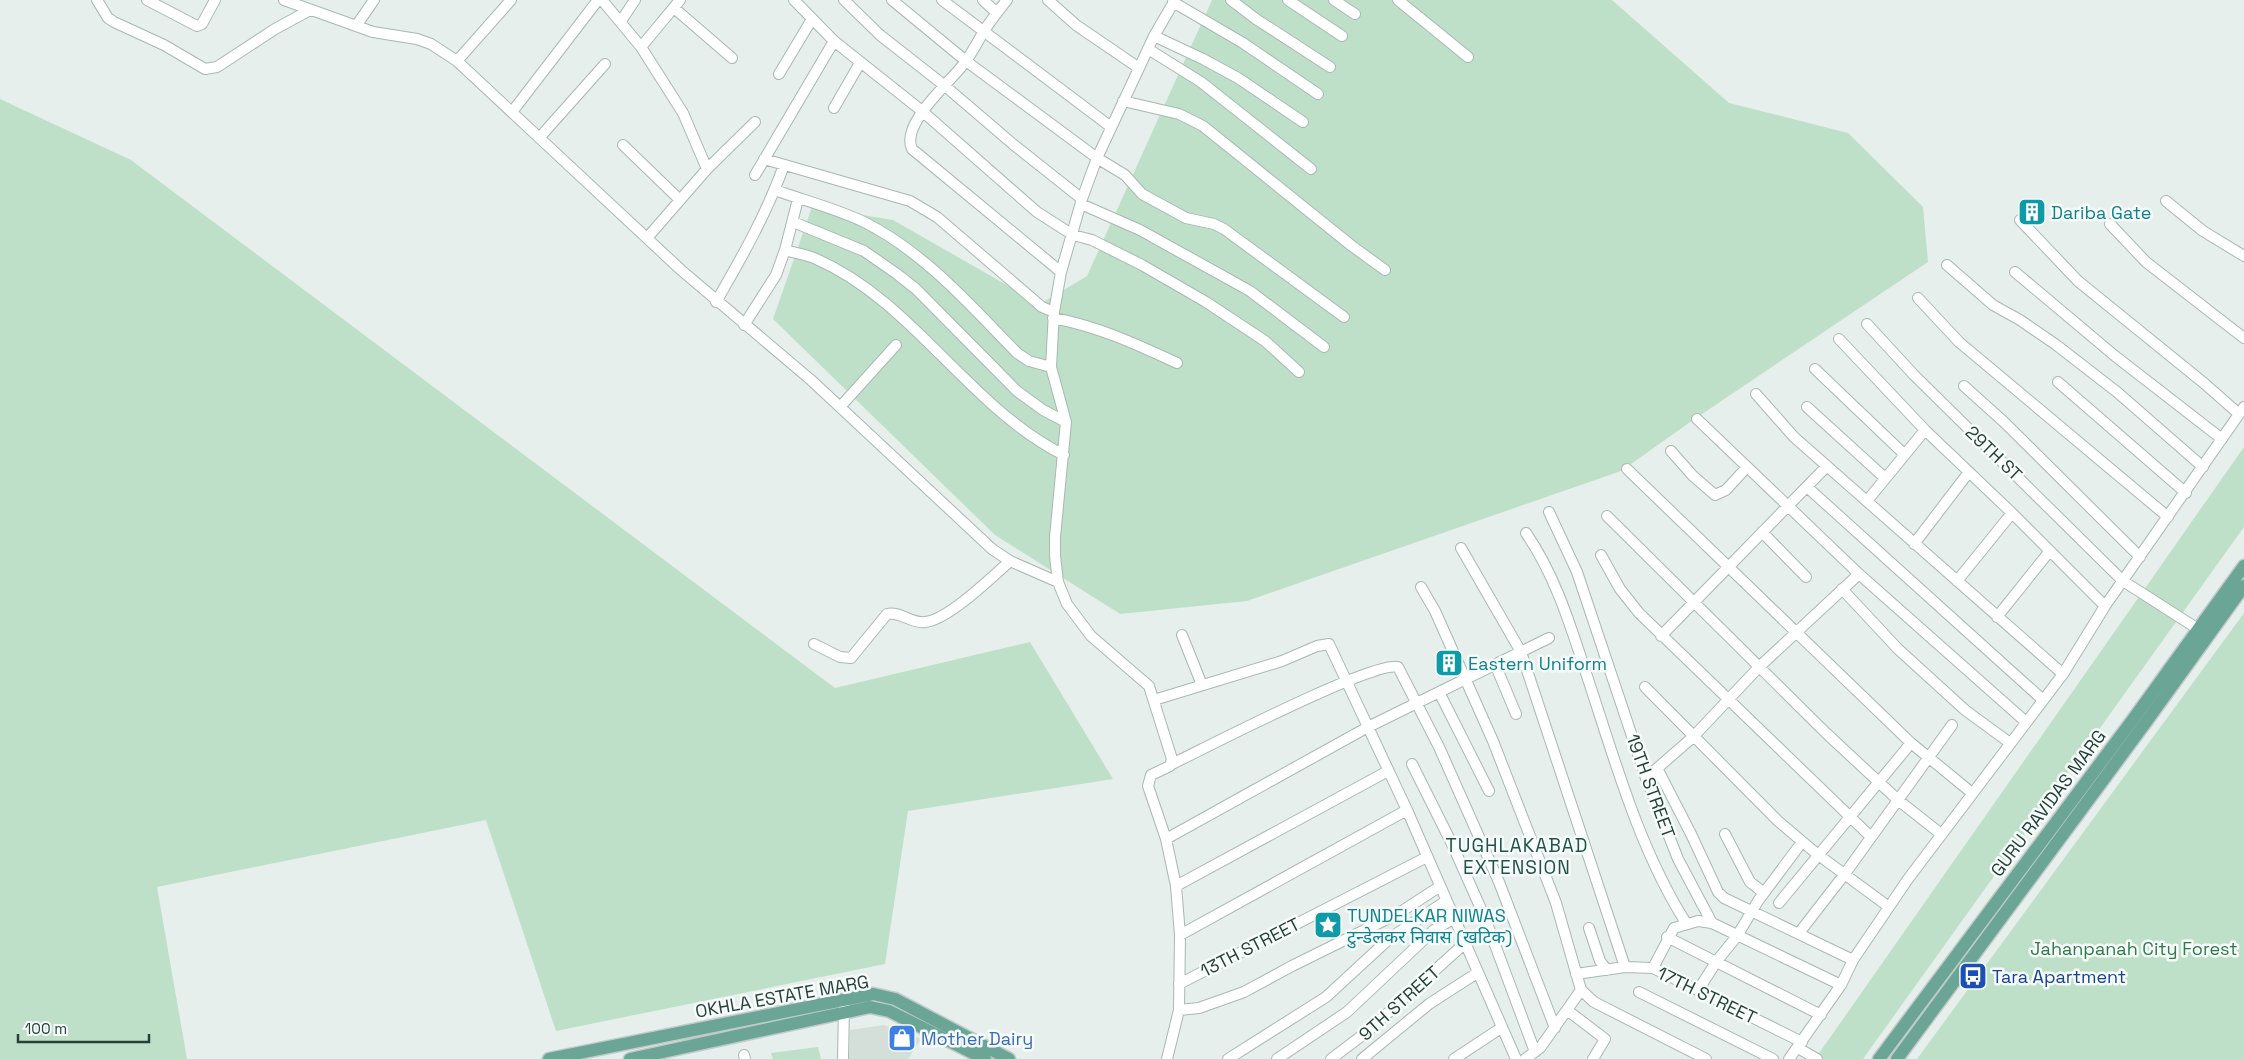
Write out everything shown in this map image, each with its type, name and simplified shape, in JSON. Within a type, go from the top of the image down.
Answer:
[{"type":"main road","name":"GURU RAVIDAS MARG","points":[[1878,1059],[2244,566]]},
{"type":"main road","name":"GURU RAVIDAS MARG","points":[[1896,1059],[2146,722],[2244,586]]},
{"type":"main road","name":"OKHLA ESTATE MARG","points":[[630,1059],[659,1056],[845,1007],[873,994],[895,999],[1009,1059]]},
{"type":"main road","name":"OKHLA ESTATE MARG","points":[[549,1059],[845,1007],[870,1007],[889,1011],[985,1059]]},
{"type":"street","points":[[97,0],[108,18],[114,22],[164,45],[205,69],[217,67],[275,29],[310,10]]},
{"type":"street","points":[[146,0],[197,26],[202,24],[213,1]]},
{"type":"street","points":[[284,0],[373,32],[417,39],[431,44],[457,61],[716,302],[811,380],[992,549],[1010,561],[1058,582]]},
{"type":"street","points":[[356,26],[374,0]]},
{"type":"street","points":[[457,61],[511,0]]},
{"type":"street","points":[[512,112],[598,0]]},
{"type":"street","points":[[602,0],[641,47],[683,114],[707,169]]},
{"type":"street","points":[[621,21],[635,0]]},
{"type":"street","points":[[794,0],[834,41],[922,111],[1037,212],[1073,235],[1092,240],[1134,261],[1206,302],[1265,341],[1300,372]]},
{"type":"street","points":[[844,0],[880,34],[945,86],[1081,202],[1140,230],[1250,291],[1324,346]]},
{"type":"street","points":[[892,0],[966,61],[1097,158],[1125,175],[1142,194],[1186,218],[1214,224],[1224,229],[1344,317]]},
{"type":"street","points":[[942,0],[1111,127]]},
{"type":"street","points":[[983,0],[998,13]]},
{"type":"street","points":[[1007,0],[984,31],[966,61],[922,111],[909,137],[912,149],[1061,272]]},
{"type":"street","points":[[1048,0],[1081,29],[1139,68]]},
{"type":"street","points":[[1232,0],[1256,19],[1330,67]]},
{"type":"street","points":[[1288,0],[1342,36]]},
{"type":"street","points":[[1334,0],[1355,14]]},
{"type":"street","points":[[1398,0],[1468,57]]},
{"type":"street","points":[[1172,764],[1149,686],[1091,636],[1067,604],[1058,582],[1055,537],[1066,422],[1051,367],[1053,315],[1061,272],[1081,202],[1097,158],[1154,36],[1174,1],[1243,43],[1318,94]]},
{"type":"street","points":[[641,47],[677,4],[732,58]]},
{"type":"street","points":[[779,74],[812,19]]},
{"type":"street","points":[[1154,36],[1203,58],[1238,78],[1303,122]]},
{"type":"street","points":[[755,175],[834,41]]},
{"type":"street","points":[[1148,49],[1172,62],[1201,82],[1311,169]]},
{"type":"street","points":[[834,108],[860,63]]},
{"type":"street","points":[[540,137],[605,64]]},
{"type":"street","points":[[1123,101],[1179,114],[1203,126],[1385,270]]},
{"type":"street","points":[[647,238],[707,169],[755,122]]},
{"type":"street","points":[[623,145],[680,200]]},
{"type":"street","points":[[764,159],[888,194],[923,208],[937,217],[1053,315],[1116,335],[1177,363]]},
{"type":"street","points":[[716,302],[754,236],[784,165]]},
{"type":"street","points":[[775,190],[864,222],[898,241],[949,284],[1016,353],[1029,361],[1051,367]]},
{"type":"street","points":[[744,325],[776,275],[785,250],[798,199]]},
{"type":"street","points":[[2166,201],[2203,231],[2244,256]]},
{"type":"street","points":[[1790,1059],[1841,985],[1853,960],[1889,907],[1941,834],[2063,674],[2123,580],[2186,493],[2241,410],[2205,384],[2078,281],[2020,220]]},
{"type":"street","points":[[793,222],[864,251],[896,274],[923,296],[1017,391],[1043,410],[1066,422]]},
{"type":"street","points":[[2110,224],[2146,262],[2244,338]]},
{"type":"street","points":[[785,250],[813,258],[862,287],[924,338],[1010,420],[1033,438],[1064,455]]},
{"type":"street","points":[[1947,265],[1993,304],[2055,344],[2117,392],[2203,467]]},
{"type":"street","points":[[2015,272],[2115,356],[2222,439]]},
{"type":"street","points":[[1918,298],[1958,342],[2168,517]]},
{"type":"street","name":"29TH ST","points":[[1867,324],[1914,374],[2123,580],[2198,629]]},
{"type":"street","points":[[1840,339],[1925,430],[2012,512],[2049,552],[2106,606]]},
{"type":"street","points":[[840,407],[896,345]]},
{"type":"street","points":[[1815,369],[1904,454]]},
{"type":"street","points":[[2058,382],[2186,493]]},
{"type":"street","points":[[1964,386],[2004,422],[2140,557]]},
{"type":"street","points":[[1756,394],[1794,437],[2063,674]]},
{"type":"street","points":[[1807,407],[1885,478]]},
{"type":"street","points":[[1697,419],[1859,574],[2026,722]]},
{"type":"street","points":[[1866,501],[1925,430]]},
{"type":"street","points":[[1671,451],[1693,476],[1715,495],[1726,490],[1747,466]]},
{"type":"street","points":[[1661,636],[1827,466]]},
{"type":"street","points":[[1627,469],[1910,742],[1972,793]]},
{"type":"street","points":[[1914,544],[1969,472]]},
{"type":"street","points":[[1806,487],[2043,700]]},
{"type":"street","name":"19TH STREET","points":[[1549,512],[1577,572],[1646,778],[1678,859],[1712,923]]},
{"type":"street","points":[[1958,581],[2012,512]]},
{"type":"street","points":[[1607,516],[1877,781],[1941,834]]},
{"type":"street","points":[[1762,532],[1806,577]]},
{"type":"street","points":[[1526,533],[1536,547],[1559,595],[1627,796],[1665,891],[1686,923]]},
{"type":"street","points":[[1461,548],[1520,652],[1625,968]]},
{"type":"street","points":[[1997,617],[2049,552]]},
{"type":"street","points":[[1600,555],[1620,589],[1661,636],[1871,837]]},
{"type":"street","points":[[814,644],[840,657],[851,658],[887,614],[899,614],[916,622],[930,621],[967,598],[1010,561]]},
{"type":"street","points":[[1646,778],[1658,770],[1694,737],[1759,667],[1859,574]]},
{"type":"street","points":[[1421,587],[1441,625],[1493,741],[1526,824],[1556,903],[1581,990],[1594,1002],[1706,1059]]},
{"type":"street","points":[[1842,589],[1898,650],[1964,710],[2010,744]]},
{"type":"street","points":[[1182,635],[1202,685]]},
{"type":"street","points":[[1166,839],[1368,727],[1549,638]]},
{"type":"street","points":[[1154,700],[1282,661],[1305,650],[1329,644],[1407,810],[1453,919],[1516,1059]]},
{"type":"street","points":[[1495,664],[1516,714]]},
{"type":"street","points":[[1168,1059],[1179,1010],[1180,935],[1176,886],[1166,839],[1148,786],[1148,780],[1151,775],[1172,764],[1346,681],[1385,666],[1398,667],[1439,747],[1499,882],[1555,1028]]},
{"type":"street","points":[[1645,687],[1802,842],[1889,907]]},
{"type":"street","points":[[1439,692],[1489,791]]},
{"type":"street","points":[[1799,933],[1844,875],[1952,725]]},
{"type":"street","points":[[1779,903],[1910,742]]},
{"type":"street","points":[[1412,764],[1454,846],[1485,918],[1535,1052]]},
{"type":"street","points":[[1658,770],[1718,892],[1724,898],[1853,960]]},
{"type":"street","points":[[1176,886],[1388,771]]},
{"type":"street","points":[[1180,935],[1407,810]]},
{"type":"street","points":[[1725,834],[1750,882],[1764,893]]},
{"type":"street","points":[[1699,989],[1716,962],[1737,936],[1764,893],[1802,842]]},
{"type":"street","name":"13TH STREET","points":[[1179,984],[1427,857]]},
{"type":"street","points":[[1179,1010],[1199,1008],[1244,992],[1399,913],[1439,887]]},
{"type":"street","points":[[1228,1059],[1326,997],[1390,938],[1446,901]]},
{"type":"street","points":[[1277,1059],[1347,1012],[1434,930],[1453,919]]},
{"type":"street","points":[[1653,968],[1674,928],[1698,921],[1712,923],[1841,985]]},
{"type":"street","points":[[1589,928],[1600,962],[1607,970]]},
{"type":"street","points":[[1668,937],[1821,1015]]},
{"type":"street","name":"9TH STREET","points":[[1331,1059],[1368,1031],[1464,944]]},
{"type":"street","name":"17TH STREET","points":[[1576,974],[1625,968],[1653,968],[1699,989],[1800,1045],[1817,1059]]},
{"type":"street","points":[[1362,1059],[1428,1004],[1477,973]]},
{"type":"street","points":[[1525,1059],[1540,1048],[1581,990]]},
{"type":"street","points":[[1639,992],[1773,1059]]},
{"type":"street","points":[[843,1059],[845,1007]]},
{"type":"street","points":[[1567,1010],[1605,1039],[1593,1059]]},
{"type":"street","points":[[1454,1059],[1502,1028]]},
{"type":"shaded area","points":[[884,1025],[921,1039],[908,1059],[849,1059],[850,1030]]},
{"type":"green space","points":[[1212,0],[1612,0],[1729,103],[1848,133],[1923,207],[1928,262],[1696,418],[1621,471],[1247,601],[1120,614],[995,535],[773,319],[812,207],[893,220],[1040,304],[1087,276]]},
{"type":"green space","points":[[0,99],[131,160],[835,688],[1030,642],[1113,779],[908,811],[885,964],[556,1031],[486,820],[157,887],[187,1059],[0,1059]]},
{"type":"green space","points":[[2244,447],[2244,527],[1863,1059],[1815,1059]]},
{"type":"green space","name":"Jahanpanah City Forest","points":[[2244,613],[2244,1059],[1917,1059]]},
{"type":"green space","points":[[818,1047],[821,1059],[773,1059],[771,1053]]},
{"type":"place","name":"Dariba Gate","points":[[2032,212]]},
{"type":"place","name":"Eastern Uniform","points":[[1449,663]]},
{"type":"place","name":"TUNDELKAR NIWAS टुन्डेलकर निवास (खटिक)","points":[[1328,925]]},
{"type":"place","name":"Tara Apartment","points":[[1973,976]]},
{"type":"place","name":"Mother Dairy","points":[[902,1038]]},
{"type":"district","name":"TUGHLAKABAD EXTENSION","points":[[1517,856]]}]
